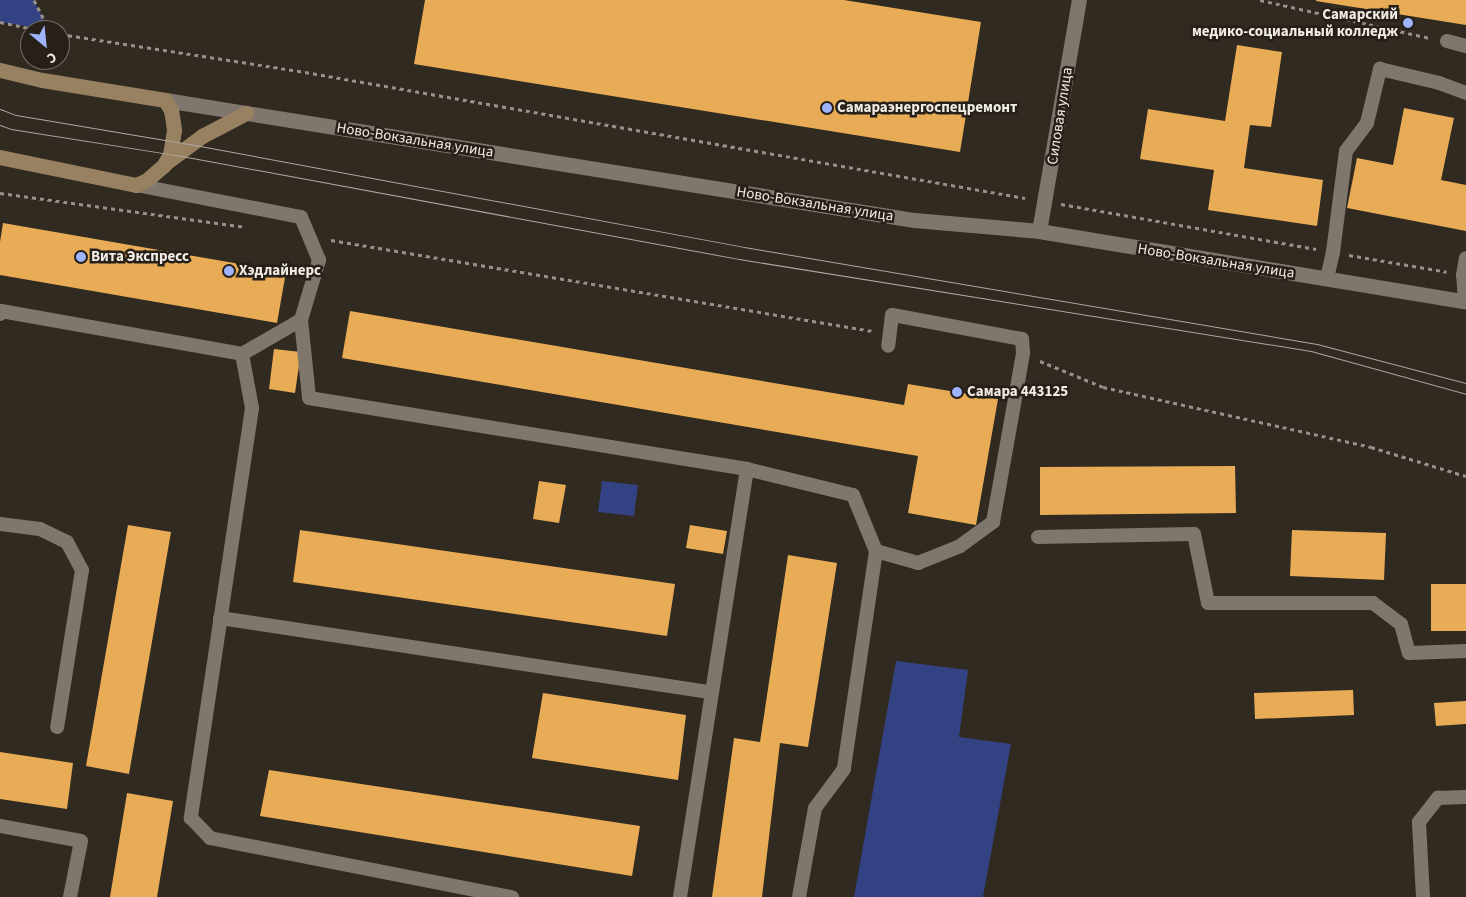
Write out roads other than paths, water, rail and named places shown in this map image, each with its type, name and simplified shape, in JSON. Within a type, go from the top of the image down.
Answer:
[{"type":"main road","name":"Ново-Вокзальная улица","points":[[0,70],[42,80],[165,100]]},
{"type":"main road","points":[[164,165],[170,154],[174,130],[171,110],[165,100]]},
{"type":"main road","points":[[0,156],[136,185],[147,180],[202,136],[243,112]]},
{"type":"street","name":"Силовая улица","points":[[1039,232],[1046,202],[1079,0]]},
{"type":"street","name":"Ново-Вокзальная улица","points":[[165,100],[914,220],[1039,232],[1466,302]]},
{"type":"lane","points":[[1447,41],[1466,46]]},
{"type":"lane","points":[[1327,278],[1333,252],[1346,152],[1367,123],[1380,69],[1439,82],[1466,93]]},
{"type":"lane","points":[[136,185],[301,217],[319,260],[301,320],[309,398],[747,469],[853,495],[876,552],[844,769],[815,808],[799,897]]},
{"type":"lane","points":[[1466,258],[1463,275],[1466,302]]},
{"type":"lane","points":[[0,314],[0,311],[242,354],[301,320]]},
{"type":"lane","points":[[876,552],[918,563],[960,546],[993,522],[1023,353],[1022,339],[892,315],[889,340]]},
{"type":"lane","points":[[242,354],[252,408],[191,818],[210,838],[512,897]]},
{"type":"lane","points":[[680,897],[747,469]]},
{"type":"lane","points":[[0,524],[40,530],[67,542],[82,570],[57,727]]},
{"type":"lane","points":[[1038,537],[1194,534],[1208,603],[1373,602],[1401,624],[1409,653],[1466,651]]},
{"type":"lane","points":[[220,618],[711,692]]},
{"type":"lane","points":[[1423,897],[1419,822],[1438,798],[1466,797]]},
{"type":"lane","points":[[0,826],[81,841],[70,897]]},
{"type":"tram line","points":[[0,109],[16,115],[189,144],[744,247],[1317,344],[1466,383]]},
{"type":"tram line","points":[[0,125],[11,129],[176,155],[739,259],[1311,351],[1466,394]]},
{"type":"place","name":"Самарский медико-социальный колледж","points":[[1408,23]]},
{"type":"place","name":"Самараэнергоспецремонт","points":[[827,108]]},
{"type":"place","name":"Вита Экспресс","points":[[81,257]]},
{"type":"place","name":"Хэдлайнерс","points":[[229,271]]},
{"type":"place","name":"Самара 443125","points":[[957,392]]}]
